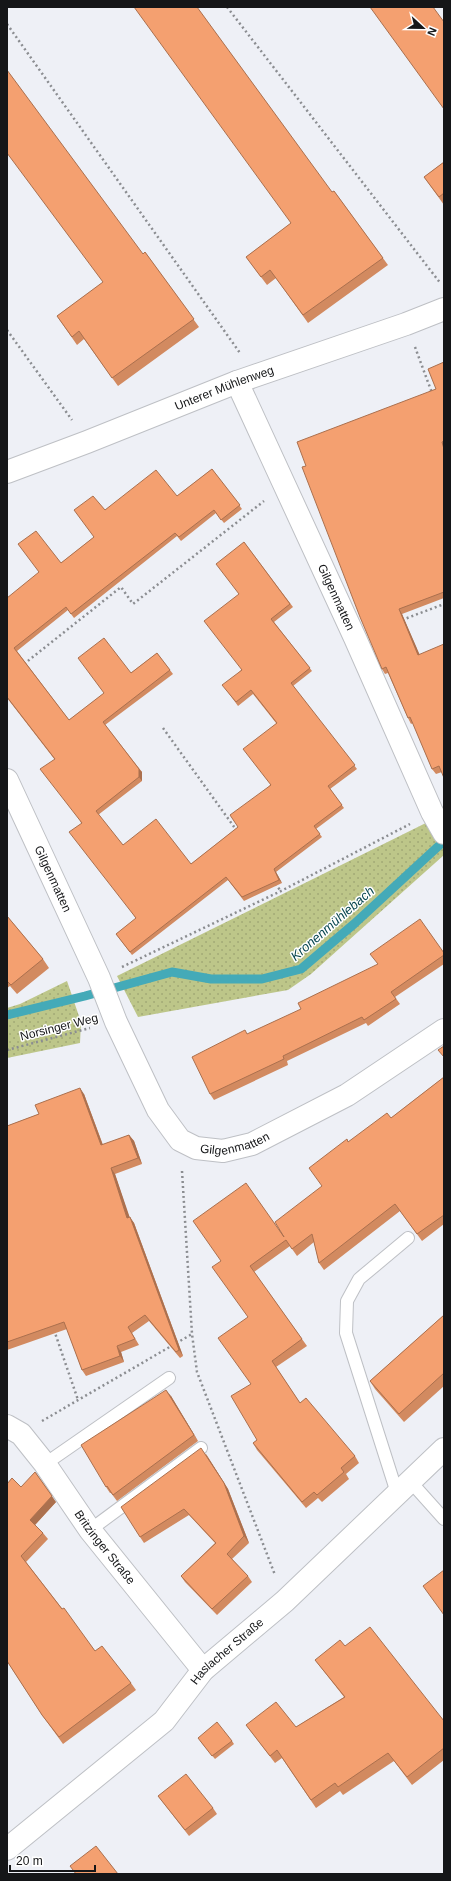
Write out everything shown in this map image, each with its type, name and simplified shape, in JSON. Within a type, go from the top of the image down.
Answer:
[{"type":"street","name":"Unterer Mühlenweg","points":[[7,472],[88,442],[247,379],[406,324],[444,309]]},
{"type":"street","name":"Gilgenmatten","points":[[247,379],[285,485],[432,812],[444,833]]},
{"type":"street","name":"Gilgenmatten","points":[[7,780],[99,978],[113,1014],[158,1110],[180,1140],[196,1148],[223,1151],[252,1144],[347,1095],[444,1030]]},
{"type":"street","name":"Britzinger Straße","points":[[14,1430],[45,1464],[90,1530],[203,1670]]},
{"type":"street","name":"Haslacher Straße","points":[[7,1849],[164,1721],[203,1670],[285,1601],[403,1487],[444,1450]]},
{"type":"lane","points":[[408,1238],[359,1279],[347,1301],[346,1333],[403,1487],[444,1519]]},
{"type":"lane","points":[[45,1464],[169,1378]]},
{"type":"lane","points":[[90,1530],[201,1448]]},
{"type":"path","points":[[227,7],[444,288]]},
{"type":"path","points":[[7,24],[247,379]]},
{"type":"path","points":[[406,324],[433,395]]},
{"type":"path","points":[[7,330],[88,442]]},
{"type":"path","points":[[19,668],[121,586],[133,604],[285,485]]},
{"type":"path","points":[[399,621],[444,604]]},
{"type":"path","points":[[163,728],[240,835]]},
{"type":"path","points":[[99,978],[281,891],[432,812]]},
{"type":"path","points":[[272,879],[281,891]]},
{"type":"path","name":"Norsinger Weg","points":[[7,1050],[113,1014]]},
{"type":"path","points":[[180,1140],[192,1334],[197,1372],[285,1601]]},
{"type":"path","points":[[53,1326],[78,1400]]},
{"type":"path","points":[[14,1430],[78,1400],[192,1334]]},
{"type":"green space","points":[[444,814],[444,855],[311,974],[288,990],[138,1017],[117,976]]},
{"type":"green space","points":[[67,981],[81,1022],[80,1043],[7,1058],[7,1008],[20,1004]]},
{"type":"building","points":[[134,7],[197,7],[332,192],[334,191],[383,258],[303,315],[270,270],[261,277],[246,257],[291,223]]},
{"type":"building","points":[[370,7],[433,7],[444,22],[444,109]]},
{"type":"building","points":[[7,70],[143,254],[145,252],[194,319],[112,378],[79,331],[72,337],[57,316],[103,282],[7,153]]},
{"type":"building","points":[[444,162],[444,193],[439,197],[424,177]]},
{"type":"building","points":[[444,362],[444,441],[442,442],[444,449],[444,592],[399,609],[418,655],[444,644],[444,778],[439,766],[432,769],[410,717],[408,718],[386,667],[382,669],[360,617],[302,467],[306,466],[297,442],[436,389],[428,369]]},
{"type":"building","points":[[212,469],[240,505],[221,520],[214,510],[179,537],[175,533],[71,614],[66,607],[14,648],[69,720],[104,693],[78,658],[104,638],[131,673],[157,653],[170,670],[103,722],[139,769],[139,777],[96,811],[123,845],[156,819],[191,864],[238,827],[230,815],[271,785],[243,749],[277,723],[251,690],[236,702],[222,685],[242,670],[204,621],[239,594],[216,564],[244,542],[290,604],[271,619],[310,668],[291,683],[355,765],[328,786],[342,805],[314,826],[320,834],[274,869],[279,880],[242,897],[226,877],[130,952],[116,934],[136,918],[69,832],[82,823],[40,769],[55,759],[7,697],[7,598],[39,572],[18,544],[36,531],[61,563],[94,537],[74,510],[93,496],[105,510],[156,470],[177,496]]},
{"type":"building","points":[[7,916],[43,959],[11,985],[7,981]]},
{"type":"building","points":[[420,919],[444,955],[391,992],[396,999],[364,1020],[362,1017],[283,1056],[284,1059],[210,1094],[192,1057],[245,1030],[247,1034],[301,1009],[298,1003],[378,964],[370,954]]},
{"type":"building","points":[[444,1046],[444,1057],[438,1050]]},
{"type":"building","points":[[444,1077],[444,1215],[417,1234],[395,1204],[319,1263],[312,1234],[292,1249],[286,1240],[250,1266],[302,1339],[272,1361],[300,1403],[306,1398],[355,1456],[341,1468],[344,1472],[317,1495],[314,1492],[302,1502],[253,1443],[257,1440],[231,1396],[251,1384],[218,1338],[248,1317],[212,1267],[221,1261],[193,1221],[246,1183],[284,1237],[275,1222],[322,1186],[309,1168],[347,1139],[348,1142],[387,1113],[391,1118]]},
{"type":"building","points":[[80,1088],[101,1145],[129,1135],[138,1158],[111,1168],[127,1218],[130,1217],[179,1350],[176,1352],[145,1315],[128,1327],[135,1339],[117,1346],[120,1356],[82,1370],[64,1322],[7,1342],[7,1126],[39,1114],[35,1105]]},
{"type":"building","points":[[444,1315],[444,1373],[399,1414],[370,1381]]},
{"type":"building","points":[[166,1390],[194,1435],[113,1495],[107,1486],[106,1487],[81,1445]]},
{"type":"building","points":[[201,1448],[224,1483],[244,1536],[227,1554],[248,1576],[212,1609],[181,1576],[216,1543],[184,1509],[140,1537],[121,1507]]},
{"type":"building","points":[[35,1472],[52,1496],[30,1520],[43,1533],[21,1556],[62,1609],[64,1608],[95,1651],[102,1646],[131,1683],[59,1737],[42,1715],[7,1661],[7,1484],[12,1478],[21,1487]]},
{"type":"building","points":[[444,1570],[444,1615],[423,1586]]},
{"type":"building","points":[[370,1627],[444,1721],[444,1748],[407,1777],[388,1753],[338,1787],[335,1783],[311,1800],[277,1750],[270,1756],[246,1725],[276,1702],[296,1727],[345,1697],[315,1660],[340,1640],[345,1646]]},
{"type":"building","points":[[217,1722],[232,1741],[212,1756],[198,1738]]},
{"type":"building","points":[[186,1774],[213,1808],[185,1830],[158,1796]]},
{"type":"building","points":[[96,1846],[118,1874],[76,1874],[70,1866]]},
{"type":"waterway","name":"Kronenmühlebach","points":[[7,1015],[85,996],[172,972],[211,979],[262,979],[301,969],[354,924],[444,841]]}]
